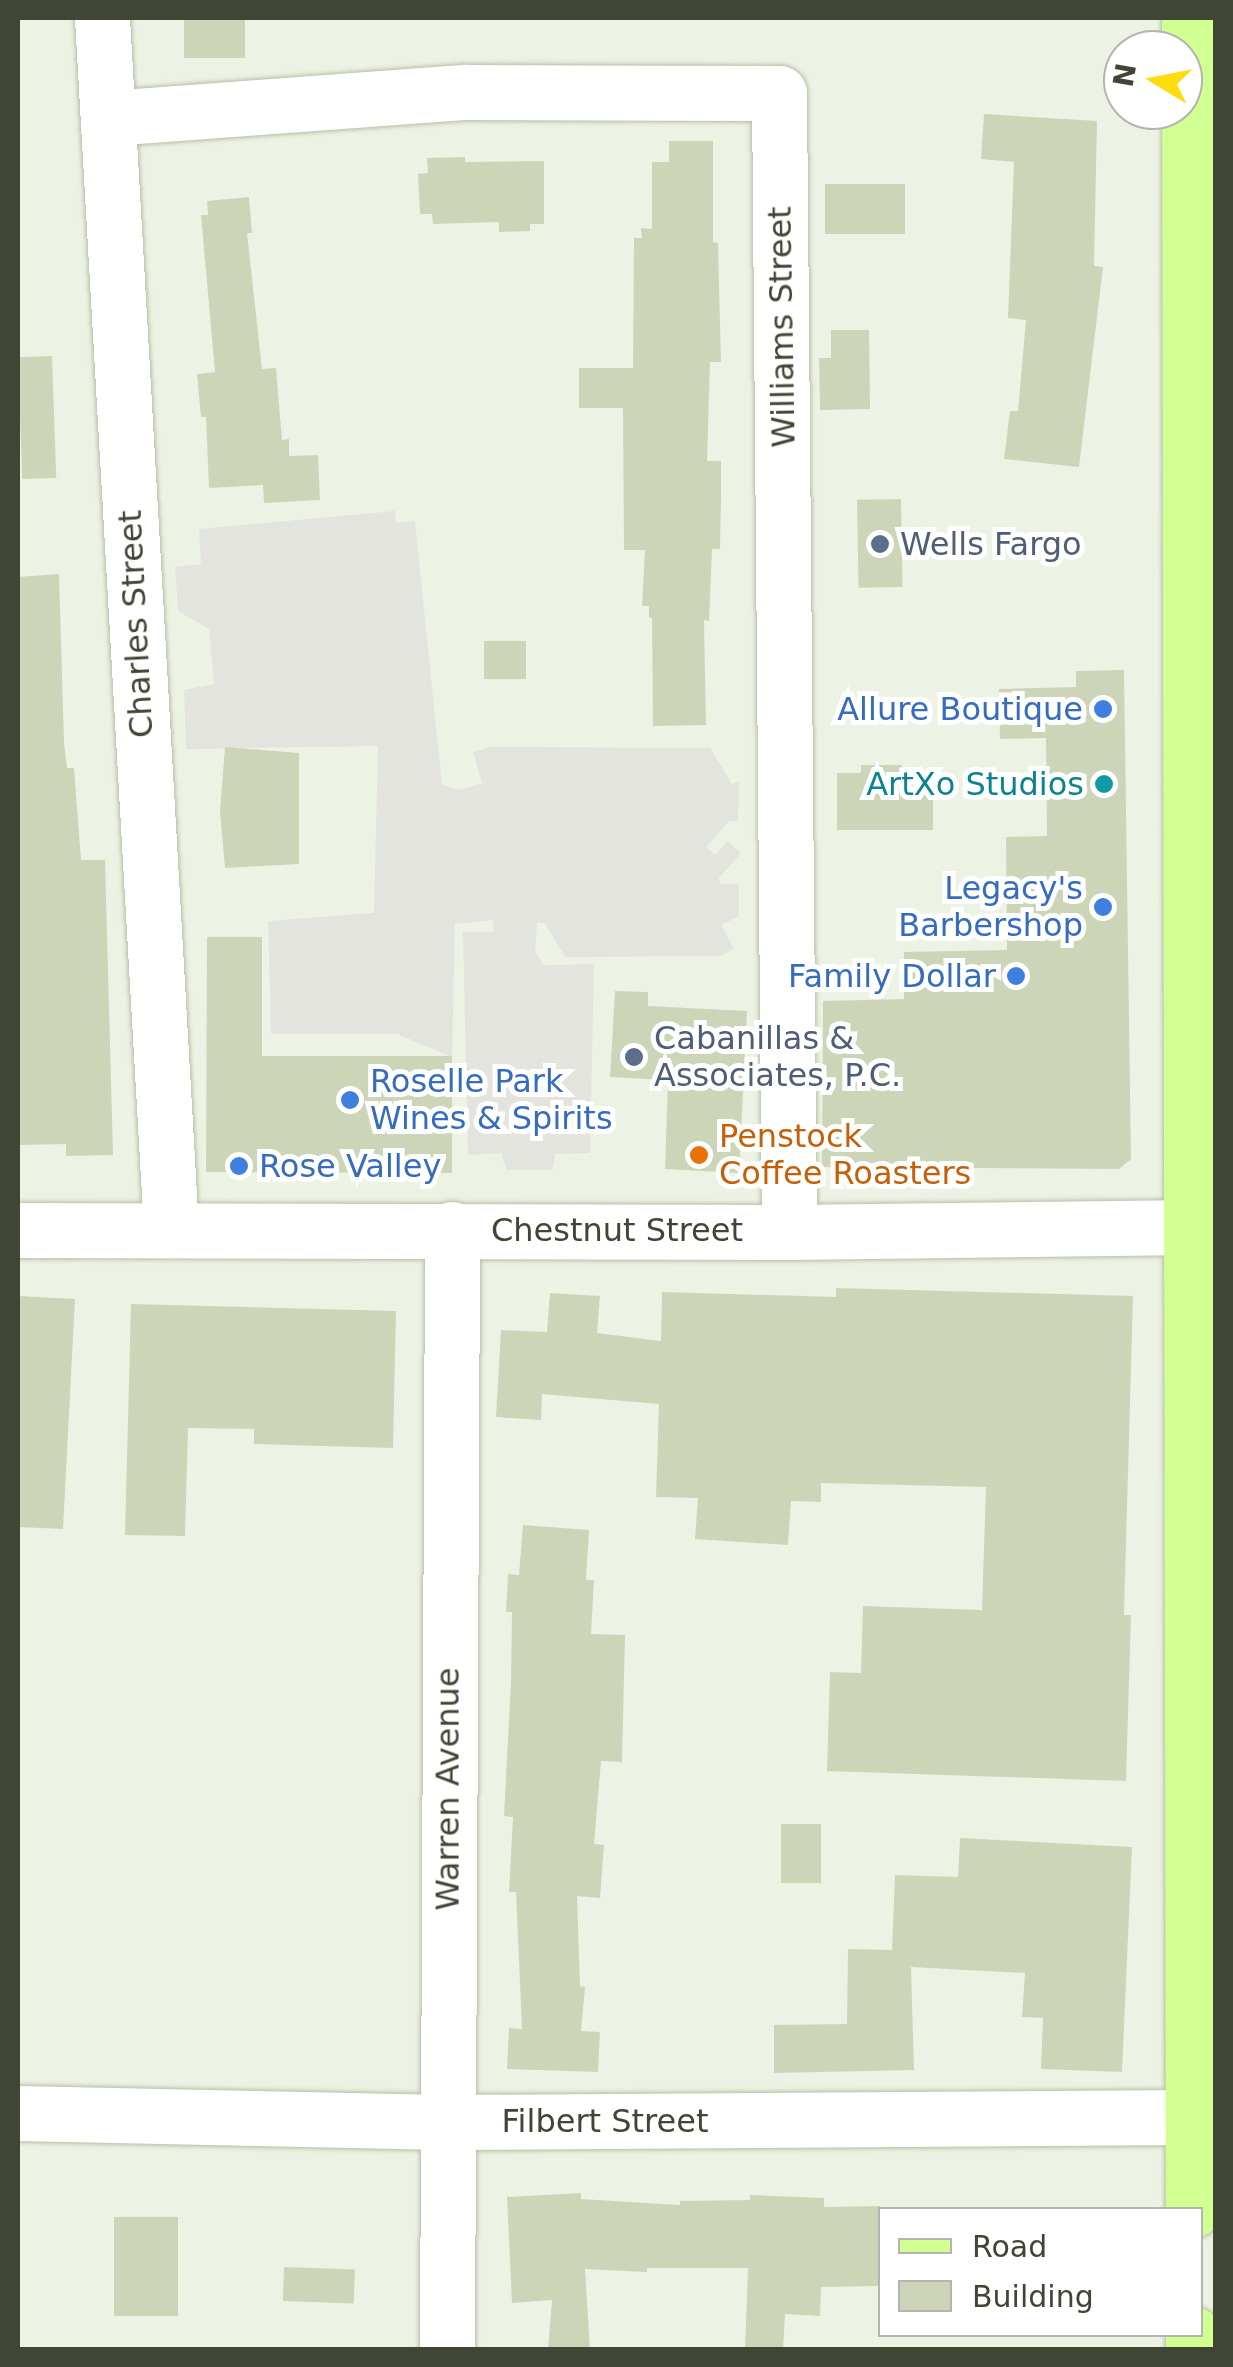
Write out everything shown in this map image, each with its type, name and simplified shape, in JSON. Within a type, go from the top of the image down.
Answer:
[{"type":"main road","points":[[1189,18],[1203,1228],[1193,2207]]},
{"type":"street","name":"Charles Street","points":[[102,18],[171,1230]]},
{"type":"street","name":"Williams Street","points":[[109,118],[466,92],[779,92],[790,1232]]},
{"type":"street","name":"Chestnut Street","points":[[18,1230],[790,1232],[1203,1228]]},
{"type":"street","name":"Warren Avenue","points":[[448,2350],[445,2122],[452,1229]]},
{"type":"street","name":"Filbert Street","points":[[18,2113],[445,2122],[1193,2117]]},
{"type":"shaded area","points":[[395,511],[396,523],[415,521],[442,785],[460,790],[482,783],[473,752],[490,747],[710,748],[732,784],[739,781],[738,821],[729,821],[706,847],[715,855],[728,841],[741,853],[719,878],[720,884],[739,884],[739,916],[721,925],[734,949],[720,956],[565,957],[545,923],[537,923],[535,952],[544,965],[594,964],[590,1153],[555,1154],[552,1170],[507,1170],[501,1153],[468,1155],[463,932],[494,932],[493,920],[455,924],[452,1057],[397,1034],[271,1034],[268,921],[374,913],[378,746],[186,749],[184,690],[214,684],[209,629],[178,611],[175,567],[201,564],[199,529]]},
{"type":"building","points":[[184,18],[245,18],[245,58],[184,58]]},
{"type":"building","points":[[984,114],[1097,121],[1094,266],[1103,267],[1079,467],[1004,459],[1010,411],[1018,411],[1026,320],[1008,318],[1014,162],[981,159]]},
{"type":"building","points":[[669,141],[713,141],[713,242],[718,243],[721,362],[710,362],[707,461],[721,461],[720,549],[712,549],[709,621],[704,620],[706,725],[653,726],[652,618],[649,606],[642,606],[645,550],[624,550],[623,408],[579,408],[579,368],[633,368],[634,238],[642,238],[641,228],[652,229],[652,162],[669,162]]},
{"type":"building","points":[[465,157],[465,162],[544,161],[544,224],[530,224],[530,231],[499,232],[499,222],[433,224],[432,214],[420,214],[418,174],[428,173],[427,158]]},
{"type":"building","points":[[825,184],[905,184],[905,234],[825,234]]},
{"type":"building","points":[[249,197],[252,233],[247,233],[262,369],[276,368],[282,440],[289,439],[289,456],[318,455],[320,500],[264,503],[263,485],[209,488],[206,417],[201,417],[197,374],[215,372],[201,215],[208,215],[207,201]]},
{"type":"building","points":[[831,330],[869,330],[870,409],[820,410],[819,358],[831,358]]},
{"type":"building","points":[[52,356],[56,478],[22,479],[18,357]]},
{"type":"building","name":"Wells Fargo","points":[[901,499],[903,587],[859,588],[857,500]]},
{"type":"building","points":[[59,574],[64,742],[67,768],[74,768],[81,860],[105,860],[113,1155],[66,1156],[66,1144],[20,1145],[18,577]]},
{"type":"building","points":[[484,641],[526,641],[526,679],[484,679]]},
{"type":"building","points":[[1124,670],[1131,1159],[1119,1169],[822,1167],[823,1001],[904,999],[904,952],[1007,950],[1006,837],[1047,836],[1046,738],[1000,739],[999,689],[1076,687],[1076,671]]},
{"type":"building","points":[[225,747],[299,753],[299,864],[225,868],[220,811]]},
{"type":"building","points":[[861,765],[902,765],[902,792],[933,792],[933,830],[837,830],[837,773],[861,773]]},
{"type":"building","points":[[207,937],[262,937],[262,1056],[452,1056],[452,1173],[206,1172]]},
{"type":"building","points":[[615,991],[648,992],[648,1006],[747,1011],[739,1173],[665,1169],[668,1080],[610,1077]]},
{"type":"building","points":[[836,1288],[1133,1296],[1124,1615],[1131,1615],[1126,1781],[827,1771],[830,1672],[861,1673],[863,1606],[982,1610],[986,1487],[821,1483],[821,1502],[791,1501],[788,1545],[695,1539],[698,1498],[656,1497],[659,1404],[542,1394],[541,1420],[496,1417],[501,1330],[547,1332],[550,1293],[600,1296],[597,1333],[661,1341],[662,1292],[836,1297]]},
{"type":"building","points":[[18,1296],[75,1299],[63,1529],[18,1527]]},
{"type":"building","points":[[131,1304],[396,1311],[393,1448],[254,1444],[254,1429],[188,1428],[185,1536],[125,1535]]},
{"type":"building","points":[[523,1525],[589,1530],[586,1580],[594,1580],[591,1634],[625,1635],[622,1762],[601,1761],[594,1844],[604,1845],[600,1898],[577,1896],[580,1986],[585,1987],[581,2031],[600,2032],[598,2072],[507,2069],[509,2028],[522,2029],[516,1892],[509,1892],[513,1817],[504,1816],[512,1612],[506,1612],[508,1574],[519,1575]]},
{"type":"building","points":[[781,1824],[821,1824],[821,1883],[781,1883]]},
{"type":"building","points":[[960,1838],[1132,1847],[1122,2072],[1041,2069],[1043,2018],[1022,2017],[1025,1973],[911,1967],[914,2070],[774,2073],[774,2025],[847,2024],[848,1949],[892,1950],[895,1875],[958,1877]]},
{"type":"building","points":[[581,2193],[581,2199],[680,2205],[680,2201],[750,2200],[750,2195],[824,2198],[824,2207],[880,2206],[878,2286],[821,2287],[820,2316],[785,2314],[783,2350],[745,2350],[748,2268],[647,2268],[647,2272],[585,2269],[590,2350],[548,2350],[552,2300],[512,2303],[507,2197]]},
{"type":"building","points":[[114,2217],[178,2217],[178,2316],[114,2316]]},
{"type":"building","points":[[284,2267],[355,2269],[354,2303],[283,2301]]},
{"type":"place","name":"Wells Fargo","points":[[880,544]]},
{"type":"place","name":"Allure Boutique","points":[[1103,709]]},
{"type":"place","name":"ArtXo Studios","points":[[1104,784]]},
{"type":"place","name":"Legacy's Barbershop","points":[[1103,907]]},
{"type":"place","name":"Family Dollar","points":[[1016,976]]},
{"type":"place","name":"Cabanillas & Associates, P.C.","points":[[634,1057]]},
{"type":"place","name":"Roselle Park Wines & Spirits","points":[[350,1100]]},
{"type":"place","name":"Penstock Coffee Roasters","points":[[699,1155]]},
{"type":"place","name":"Rose Valley","points":[[239,1166]]}]
